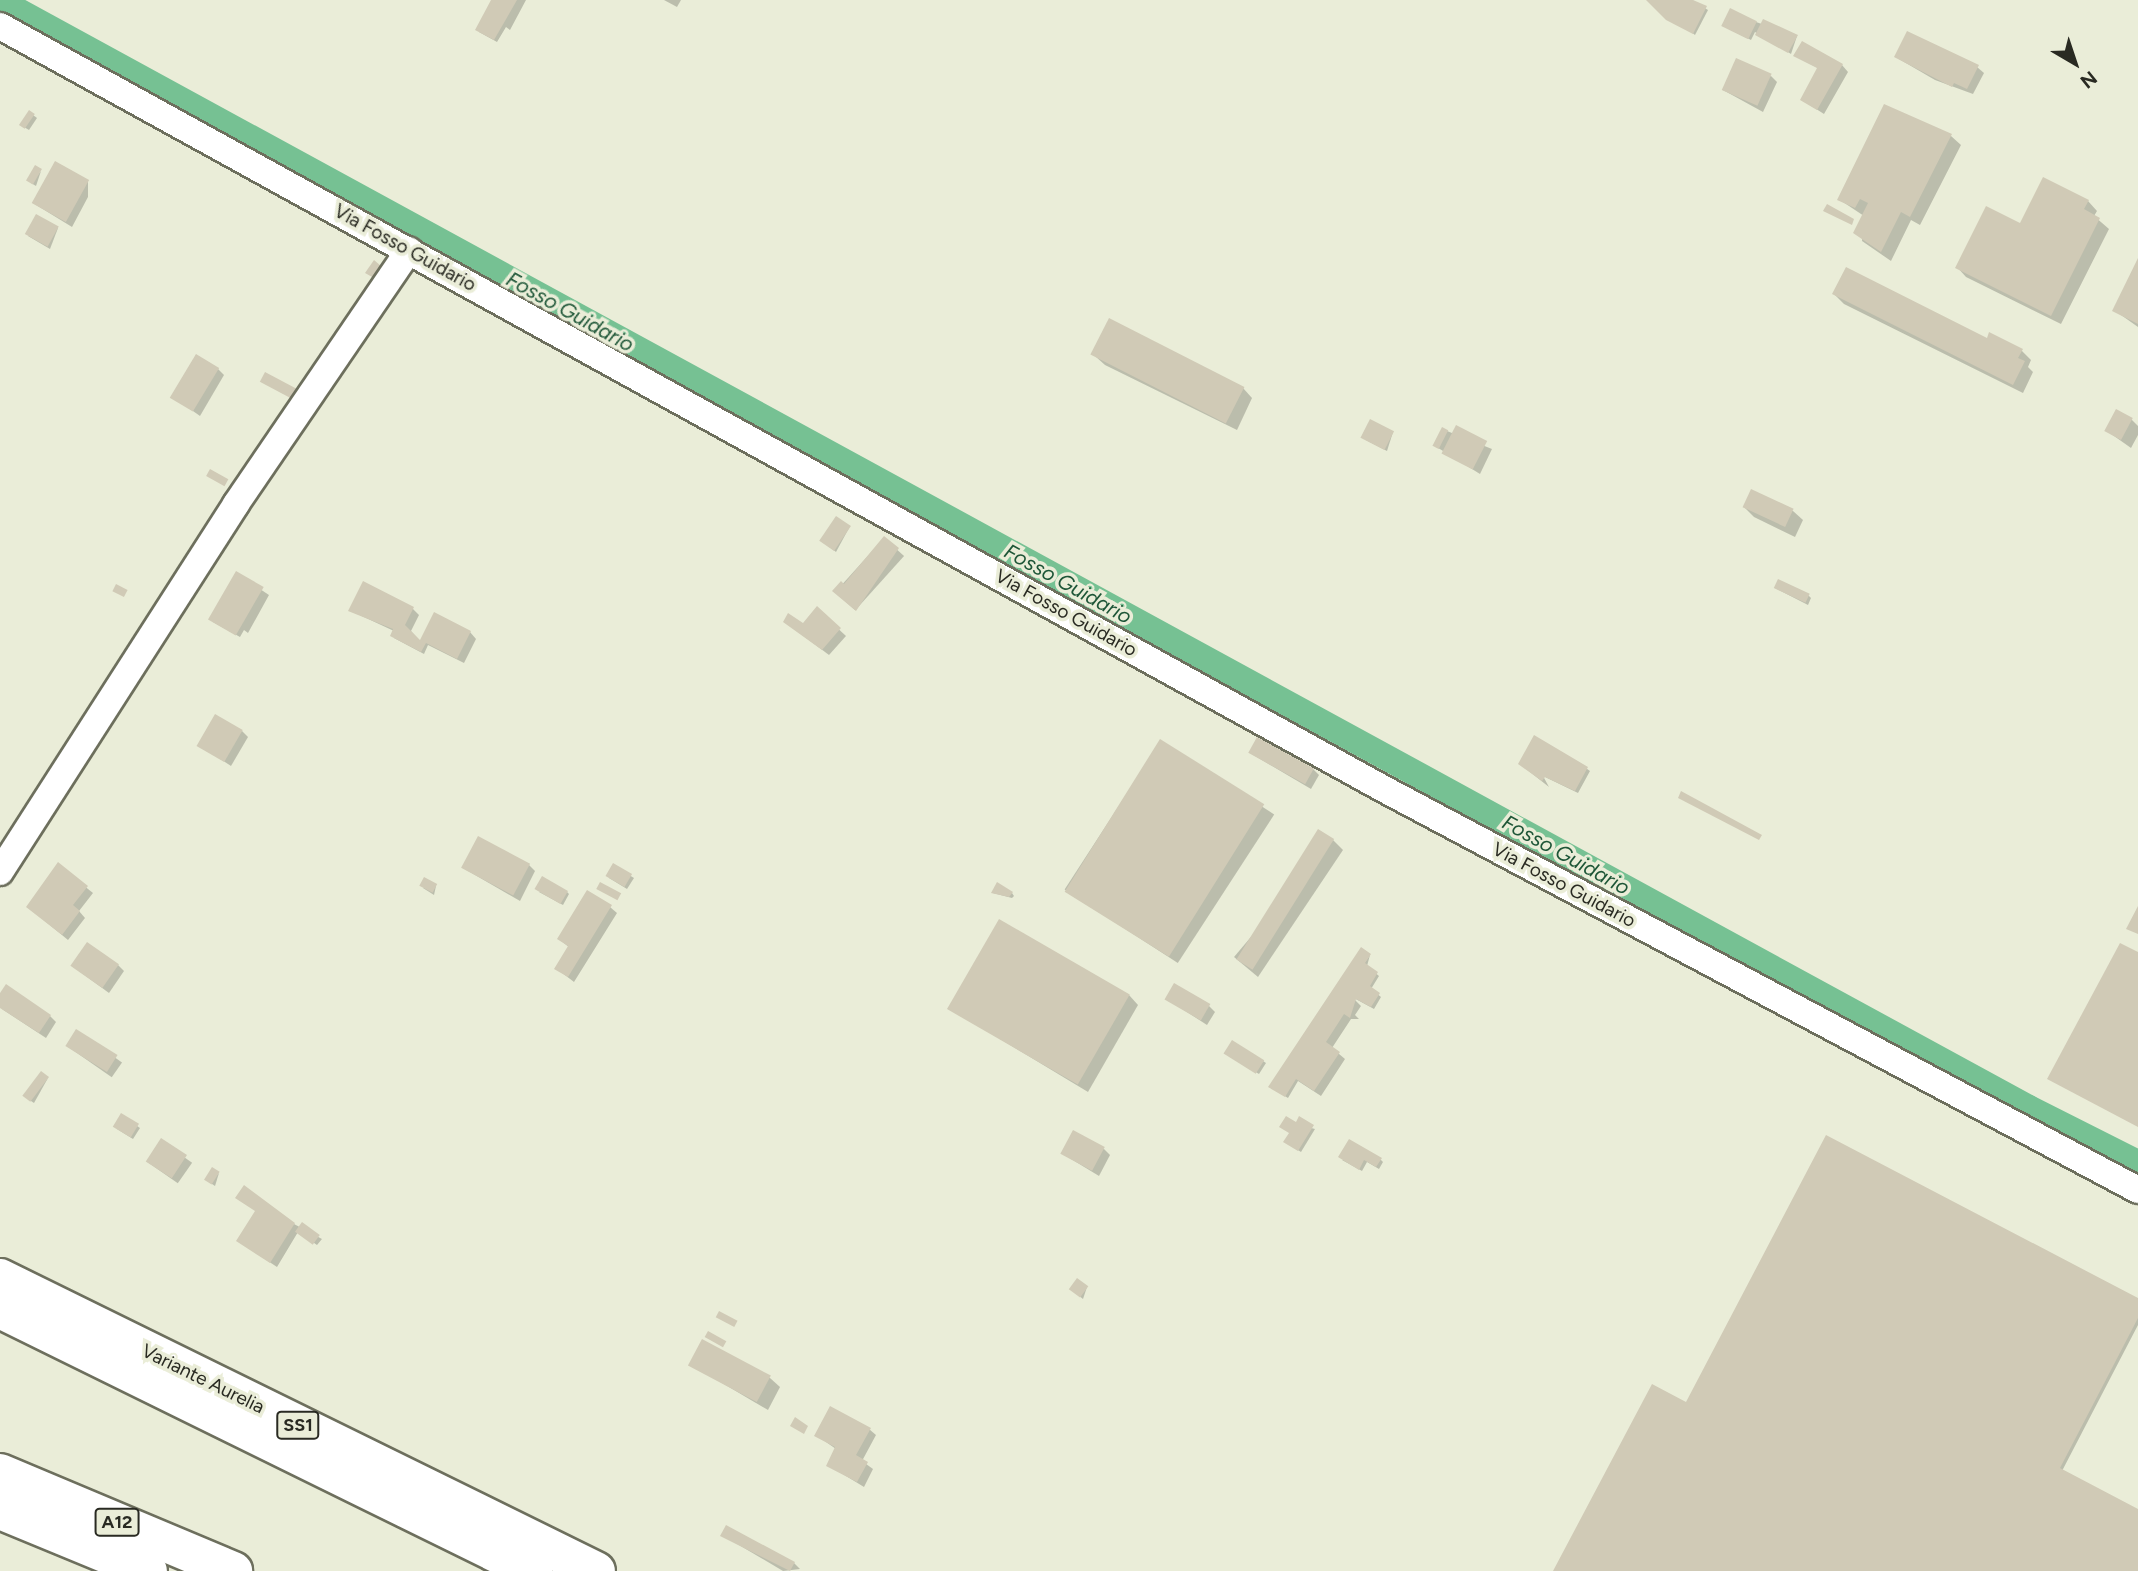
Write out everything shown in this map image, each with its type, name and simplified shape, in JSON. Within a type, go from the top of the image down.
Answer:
[{"type":"highway","name":"Variante Aurelia","points":[[0,1278],[596,1571]]},
{"type":"highway","name":"Variante Aurelia","points":[[0,1309],[533,1571]]},
{"type":"highway","name":"A12","points":[[0,1473],[233,1571]]},
{"type":"highway","name":"A12","points":[[0,1510],[148,1571]]},
{"type":"street","name":"Via Fosso Guidario","points":[[0,26],[1382,788],[2138,1190]]},
{"type":"street","points":[[0,872],[236,504],[409,250]]},
{"type":"building","points":[[491,0],[517,0],[494,40],[475,30]]},
{"type":"building","points":[[1646,0],[1693,0],[1707,6],[1693,34],[1666,20]]},
{"type":"building","points":[[1730,8],[1757,21],[1748,39],[1721,26]]},
{"type":"building","points":[[1763,19],[1798,35],[1788,53],[1755,35]]},
{"type":"building","points":[[1907,31],[1979,65],[1967,89],[1954,83],[1952,87],[1894,57]]},
{"type":"building","points":[[1802,41],[1843,64],[1817,110],[1800,100],[1817,68],[1793,56]]},
{"type":"building","points":[[1736,58],[1772,74],[1757,106],[1722,90]]},
{"type":"building","points":[[1884,104],[1952,134],[1910,217],[1901,212],[1881,252],[1853,233],[1868,203],[1860,199],[1855,208],[1837,200]]},
{"type":"building","points":[[29,110],[35,114],[25,129],[19,125]]},
{"type":"building","points":[[55,161],[89,180],[66,222],[32,203]]},
{"type":"building","points":[[35,165],[42,169],[33,185],[26,181]]},
{"type":"building","points":[[2043,177],[2089,200],[2084,209],[2100,218],[2051,316],[1955,268],[1986,206],[2020,223]]},
{"type":"building","points":[[1827,204],[1854,219],[1852,225],[1823,211]]},
{"type":"building","points":[[36,214],[59,227],[48,247],[25,234]]},
{"type":"building","points":[[2138,258],[2138,324],[2112,311]]},
{"type":"building","points":[[374,260],[381,266],[374,278],[365,273]]},
{"type":"building","points":[[1846,267],[1987,338],[1989,332],[2023,349],[2018,358],[2025,361],[2013,385],[1832,294]]},
{"type":"building","points":[[1109,318],[1244,387],[1226,424],[1090,355]]},
{"type":"building","points":[[196,354],[219,368],[193,412],[170,398]]},
{"type":"building","points":[[265,372],[300,391],[295,400],[260,382]]},
{"type":"building","points":[[2116,409],[2133,418],[2121,440],[2104,431]]},
{"type":"building","points":[[1370,419],[1394,431],[1385,450],[1360,438]]},
{"type":"building","points":[[1456,425],[1487,441],[1473,469],[1441,454]]},
{"type":"building","points":[[1442,427],[1448,430],[1439,449],[1432,446]]},
{"type":"building","points":[[210,469],[228,479],[224,486],[206,476]]},
{"type":"building","points":[[1751,489],[1794,509],[1785,527],[1743,507]]},
{"type":"building","points":[[836,516],[851,526],[834,551],[819,541]]},
{"type":"building","points":[[884,536],[899,548],[856,611],[832,591],[841,581],[844,584]]},
{"type":"building","points":[[236,571],[264,587],[236,635],[208,619]]},
{"type":"building","points":[[1778,579],[1810,594],[1805,603],[1774,588]]},
{"type":"building","points":[[363,581],[414,607],[405,625],[420,640],[434,612],[471,631],[457,659],[426,643],[421,652],[390,636],[393,629],[348,611]]},
{"type":"building","points":[[116,584],[128,590],[124,597],[112,591]]},
{"type":"building","points":[[817,606],[841,628],[822,650],[783,622],[788,613],[803,623]]},
{"type":"building","points":[[215,714],[243,730],[224,762],[196,746]]},
{"type":"building","points":[[1534,735],[1588,767],[1575,791],[1545,777],[1542,781],[1518,764]]},
{"type":"building","points":[[1257,737],[1314,769],[1305,784],[1248,753]]},
{"type":"building","points":[[1160,739],[1264,804],[1169,957],[1065,892]]},
{"type":"building","points":[[1681,791],[1762,835],[1759,840],[1678,798]]},
{"type":"building","points":[[1318,829],[1334,839],[1253,970],[1236,960]]},
{"type":"building","points":[[478,836],[530,864],[513,895],[461,868]]},
{"type":"building","points":[[58,862],[88,886],[73,905],[80,911],[62,935],[26,907]]},
{"type":"building","points":[[613,863],[632,874],[625,887],[606,876]]},
{"type":"building","points":[[542,876],[568,891],[560,904],[534,889]]},
{"type":"building","points":[[424,877],[437,884],[433,893],[419,886]]},
{"type":"building","points":[[600,882],[621,893],[617,900],[596,889]]},
{"type":"building","points":[[997,882],[1013,892],[1009,897],[991,893]]},
{"type":"building","points":[[587,890],[612,905],[568,977],[554,969],[568,946],[557,939]]},
{"type":"building","points":[[2138,906],[2138,934],[2126,929]]},
{"type":"building","points":[[999,919],[1130,994],[1078,1085],[947,1009]]},
{"type":"building","points":[[87,942],[119,964],[102,988],[70,966]]},
{"type":"building","points":[[2120,943],[2138,952],[2138,1127],[2047,1079]]},
{"type":"building","points":[[1361,947],[1371,954],[1365,963],[1378,972],[1370,986],[1380,993],[1371,1007],[1356,999],[1350,1018],[1344,1014],[1326,1042],[1340,1052],[1314,1091],[1296,1079],[1285,1097],[1268,1087]]},
{"type":"building","points":[[1174,983],[1210,1004],[1201,1020],[1164,999]]},
{"type":"building","points":[[6,984],[51,1015],[39,1033],[0,1008],[0,993]]},
{"type":"building","points":[[76,1029],[118,1055],[107,1072],[65,1046]]},
{"type":"building","points":[[1232,1040],[1264,1060],[1256,1074],[1224,1054]]},
{"type":"building","points":[[41,1071],[49,1077],[30,1102],[22,1096]]},
{"type":"building","points":[[121,1113],[139,1124],[131,1138],[113,1127]]},
{"type":"building","points":[[1286,1116],[1296,1122],[1299,1116],[1314,1125],[1298,1151],[1283,1142],[1289,1133],[1279,1127]]},
{"type":"building","points":[[1073,1130],[1105,1147],[1092,1171],[1060,1154]]},
{"type":"building","points":[[1826,1135],[2138,1298],[2138,1318],[2060,1468],[2138,1509],[2138,1571],[1553,1571],[1652,1384],[1686,1402]]},
{"type":"building","points":[[161,1138],[187,1155],[172,1178],[146,1161]]},
{"type":"building","points":[[1349,1139],[1382,1158],[1376,1167],[1364,1160],[1359,1170],[1338,1157]]},
{"type":"building","points":[[212,1167],[220,1172],[212,1184],[204,1180]]},
{"type":"building","points":[[244,1185],[295,1223],[270,1263],[236,1241],[255,1211],[235,1198]]},
{"type":"building","points":[[302,1222],[320,1235],[313,1245],[295,1232]]},
{"type":"building","points":[[1077,1278],[1088,1286],[1080,1298],[1069,1289]]},
{"type":"building","points":[[719,1311],[738,1321],[734,1327],[716,1317]]},
{"type":"building","points":[[708,1331],[726,1341],[723,1347],[705,1337]]},
{"type":"building","points":[[702,1339],[771,1376],[757,1402],[688,1365]]},
{"type":"building","points":[[830,1406],[871,1428],[856,1455],[868,1462],[857,1482],[826,1466],[835,1447],[814,1436]]},
{"type":"building","points":[[795,1417],[808,1426],[804,1434],[790,1426]]},
{"type":"building","points":[[726,1525],[795,1562],[790,1571],[720,1536]]},
{"type":"waterway","name":"Fosso Guidario","points":[[0,1],[2029,1108],[2138,1163]]}]
